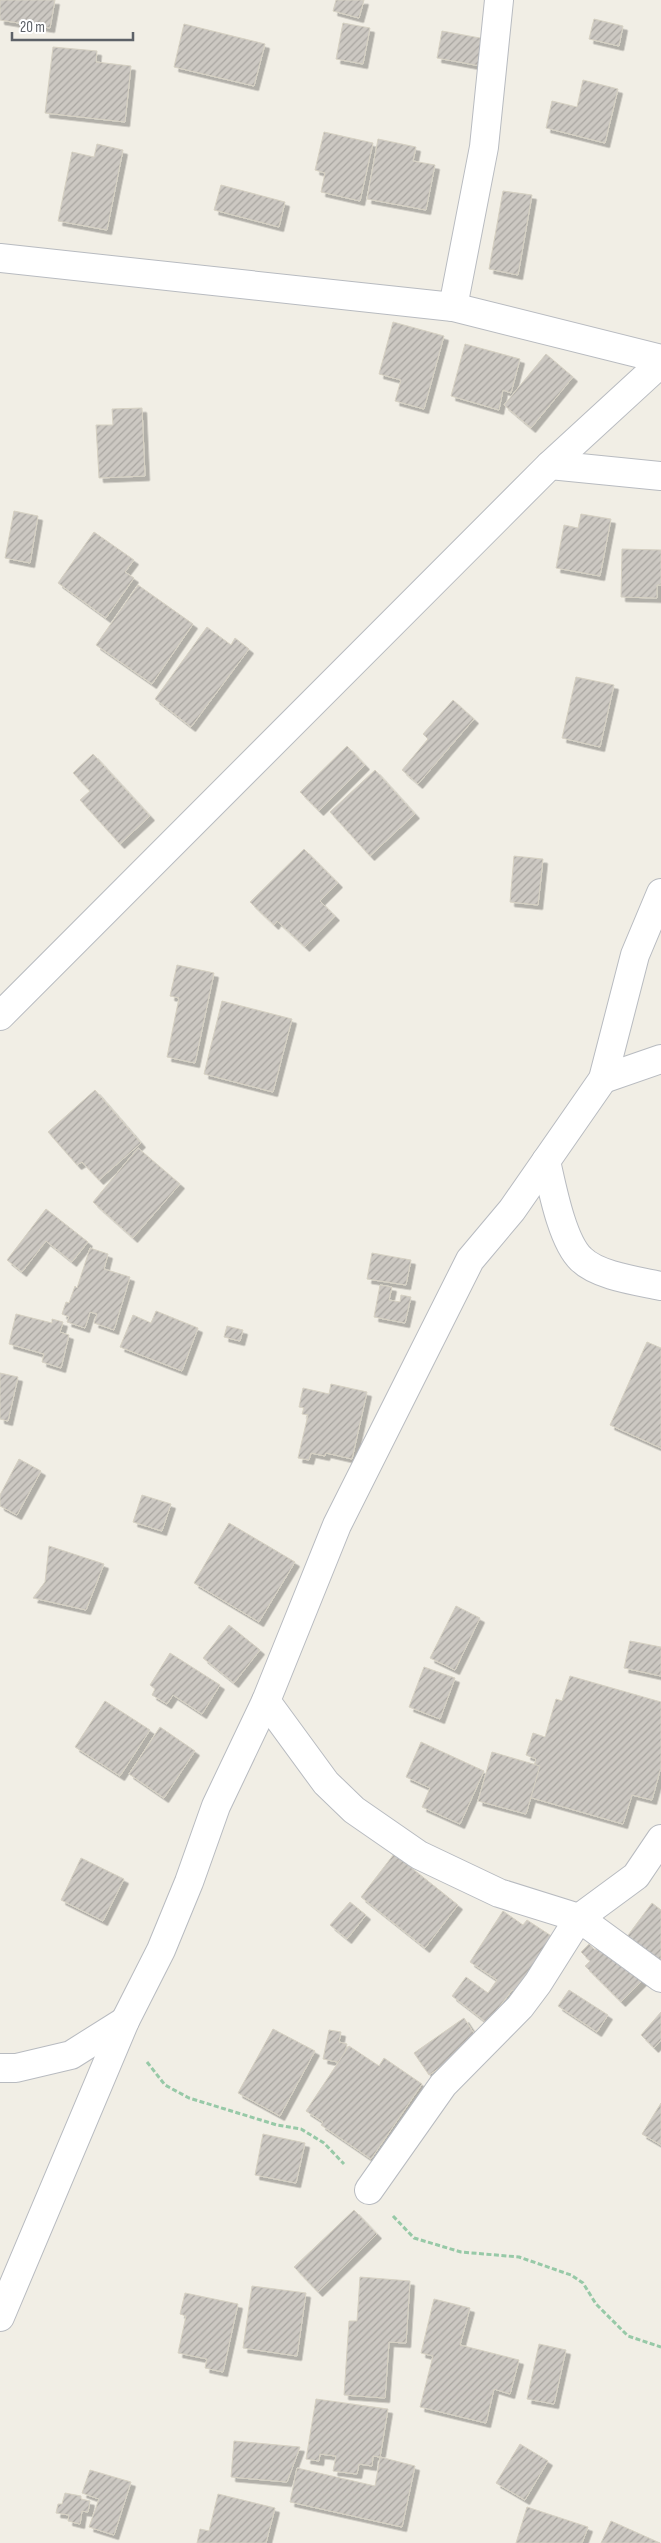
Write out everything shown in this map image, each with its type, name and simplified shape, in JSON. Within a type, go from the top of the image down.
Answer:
[{"type":"street","points":[[453,307],[484,147],[499,0]]},
{"type":"street","points":[[0,258],[453,307],[661,359]]},
{"type":"street","points":[[0,1016],[550,465],[661,363]]},
{"type":"street","points":[[550,465],[661,476]]},
{"type":"street","points":[[0,2317],[124,2021],[161,1950],[189,1882],[216,1806],[266,1701],[337,1525],[470,1260],[512,1210],[603,1079],[635,955],[661,893]]},
{"type":"street","points":[[603,1079],[661,1059]]},
{"type":"street","points":[[546,1161],[564,1230],[580,1259],[608,1274],[661,1286]]},
{"type":"street","points":[[266,1701],[326,1783],[354,1810],[419,1855],[499,1893],[579,1918],[661,1978]]},
{"type":"street","points":[[369,2190],[444,2085],[520,2007],[538,1983],[579,1918],[636,1876],[654,1853],[661,1839]]},
{"type":"street","points":[[0,2068],[16,2068],[71,2055],[124,2021]]},
{"type":"building","points":[[0,0],[55,0],[50,28],[0,20]]},
{"type":"building","points":[[336,0],[364,0],[359,18],[333,11]]},
{"type":"building","points":[[594,19],[623,26],[619,46],[589,39]]},
{"type":"building","points":[[343,23],[370,28],[363,64],[336,59]]},
{"type":"building","points":[[184,24],[265,44],[254,86],[174,67]]},
{"type":"building","points":[[442,31],[491,40],[486,67],[437,58]]},
{"type":"building","points":[[53,47],[97,51],[96,62],[131,66],[125,122],[45,113]]},
{"type":"building","points":[[583,80],[618,89],[605,143],[546,128],[552,101],[577,107]]},
{"type":"building","points":[[324,132],[373,143],[360,201],[321,192],[325,173],[315,170]]},
{"type":"building","points":[[378,139],[416,147],[413,161],[435,165],[426,210],[367,199]]},
{"type":"building","points":[[97,144],[123,150],[107,230],[58,221],[72,152],[94,157]]},
{"type":"building","points":[[221,185],[285,202],[279,227],[214,210]]},
{"type":"building","points":[[503,191],[532,195],[518,275],[489,269]]},
{"type":"building","points":[[393,322],[444,336],[424,409],[395,401],[401,380],[379,374]]},
{"type":"building","points":[[465,344],[520,359],[511,393],[503,390],[499,410],[451,396]]},
{"type":"building","points":[[546,354],[573,377],[531,428],[504,405]]},
{"type":"building","points":[[142,408],[145,476],[99,478],[96,425],[113,425],[112,409]]},
{"type":"building","points":[[14,511],[38,516],[30,563],[5,558]]},
{"type":"building","points":[[581,514],[611,519],[600,576],[556,568],[564,525],[578,528]]},
{"type":"building","points":[[94,532],[134,560],[125,572],[134,578],[106,618],[58,583]]},
{"type":"building","points":[[622,549],[661,550],[661,585],[657,585],[657,598],[621,597]]},
{"type":"building","points":[[138,585],[193,624],[152,684],[96,645]]},
{"type":"building","points":[[207,627],[231,645],[235,638],[249,649],[191,727],[155,699]]},
{"type":"building","points":[[576,677],[614,685],[600,747],[562,738]]},
{"type":"building","points":[[453,700],[474,719],[418,784],[402,770],[428,739],[423,734]]},
{"type":"building","points":[[347,746],[365,765],[319,811],[300,792]]},
{"type":"building","points":[[93,754],[150,816],[120,844],[80,800],[90,791],[73,773]]},
{"type":"building","points":[[375,770],[415,814],[370,856],[330,812]]},
{"type":"building","points":[[304,849],[338,883],[320,901],[335,916],[305,947],[277,921],[274,925],[250,902]]},
{"type":"building","points":[[514,856],[543,859],[538,905],[510,902]]},
{"type":"building","points":[[177,965],[214,973],[195,1063],[167,1057],[179,998],[170,996]]},
{"type":"building","points":[[222,1001],[292,1019],[273,1092],[204,1074]]},
{"type":"building","points":[[95,1090],[141,1143],[99,1180],[82,1162],[77,1165],[48,1132]]},
{"type":"building","points":[[138,1148],[180,1184],[133,1238],[93,1202]]},
{"type":"building","points":[[46,1209],[88,1242],[72,1262],[46,1241],[22,1272],[7,1260]]},
{"type":"building","points":[[90,1248],[108,1254],[104,1269],[130,1277],[114,1330],[94,1323],[97,1314],[90,1312],[85,1328],[67,1322],[69,1317],[62,1314],[66,1302],[69,1303],[75,1286],[77,1288]]},
{"type":"building","points":[[372,1253],[411,1260],[406,1285],[367,1279]]},
{"type":"building","points":[[380,1285],[392,1287],[389,1300],[400,1302],[401,1295],[411,1297],[405,1323],[374,1317]]},
{"type":"building","points":[[156,1311],[198,1328],[182,1371],[120,1347],[133,1315],[151,1323]]},
{"type":"building","points":[[16,1314],[52,1323],[52,1319],[63,1322],[60,1332],[69,1335],[61,1368],[42,1362],[44,1354],[9,1344]]},
{"type":"building","points":[[227,1326],[243,1330],[240,1341],[224,1337]]},
{"type":"building","points":[[647,1342],[661,1348],[661,1448],[610,1425]]},
{"type":"building","points":[[0,1373],[18,1377],[8,1421],[0,1419]]},
{"type":"building","points":[[331,1384],[367,1392],[352,1459],[326,1453],[325,1456],[311,1453],[309,1460],[298,1458],[308,1415],[302,1414],[304,1408],[299,1407],[303,1388],[329,1394]]},
{"type":"building","points":[[19,1459],[41,1471],[17,1515],[0,1506],[0,1495]]},
{"type":"building","points":[[142,1495],[171,1504],[162,1531],[133,1522]]},
{"type":"building","points":[[229,1523],[295,1562],[259,1622],[194,1583]]},
{"type":"building","points":[[49,1546],[104,1564],[86,1610],[33,1598],[45,1582]]},
{"type":"building","points":[[456,1606],[480,1618],[455,1670],[430,1658]]},
{"type":"building","points":[[229,1625],[260,1650],[234,1683],[203,1658]]},
{"type":"building","points":[[630,1641],[661,1647],[661,1676],[624,1668]]},
{"type":"building","points":[[170,1653],[220,1685],[202,1714],[173,1695],[167,1704],[152,1695],[155,1689],[150,1685]]},
{"type":"building","points":[[424,1667],[455,1678],[440,1719],[409,1707]]},
{"type":"building","points":[[570,1676],[661,1702],[661,1767],[652,1800],[632,1795],[623,1824],[525,1796],[536,1759],[526,1755],[533,1733],[545,1737],[556,1699],[562,1701]]},
{"type":"building","points":[[105,1701],[150,1730],[120,1776],[75,1747]]},
{"type":"building","points":[[160,1727],[195,1751],[164,1798],[129,1774]]},
{"type":"building","points":[[421,1742],[484,1771],[460,1824],[422,1807],[430,1788],[406,1777]]},
{"type":"building","points":[[492,1752],[540,1766],[526,1814],[478,1801]]},
{"type":"building","points":[[394,1854],[458,1905],[425,1948],[361,1897]]},
{"type":"building","points":[[81,1858],[124,1879],[103,1921],[61,1900]]},
{"type":"building","points":[[350,1902],[366,1915],[347,1939],[330,1925]]},
{"type":"building","points":[[652,1903],[661,1910],[661,1964],[626,1938]]},
{"type":"building","points":[[503,1911],[523,1925],[527,1920],[559,1941],[522,1997],[512,1990],[487,2023],[452,1996],[466,1977],[488,1993],[497,1980],[470,1962]]},
{"type":"building","points":[[589,1944],[595,1950],[600,1944],[646,1977],[621,2002],[585,1966],[590,1961],[581,1952]]},
{"type":"building","points":[[569,1990],[608,2015],[597,2032],[558,2006]]},
{"type":"building","points":[[661,2012],[661,2040],[654,2048],[641,2035]]},
{"type":"building","points":[[464,2018],[479,2041],[429,2075],[414,2053]]},
{"type":"building","points":[[273,2029],[315,2051],[280,2116],[238,2093]]},
{"type":"building","points":[[329,2030],[341,2032],[339,2042],[347,2044],[342,2063],[323,2059]]},
{"type":"building","points":[[349,2046],[379,2066],[384,2058],[422,2084],[371,2159],[321,2125],[323,2122],[306,2111]]},
{"type":"building","points":[[661,2103],[661,2145],[642,2134]]},
{"type":"building","points":[[263,2134],[305,2143],[296,2183],[255,2175]]},
{"type":"building","points":[[354,2210],[377,2234],[318,2292],[294,2267]]},
{"type":"building","points":[[360,2277],[410,2281],[406,2343],[389,2342],[385,2398],[344,2395],[349,2321],[357,2321]]},
{"type":"building","points":[[252,2286],[306,2293],[297,2356],[243,2348]]},
{"type":"building","points":[[185,2293],[238,2304],[223,2372],[205,2368],[207,2359],[178,2353],[186,2316],[180,2314]]},
{"type":"building","points":[[434,2299],[470,2308],[460,2345],[519,2360],[510,2394],[494,2389],[486,2423],[420,2407],[433,2356],[421,2353]]},
{"type":"building","points":[[539,2344],[566,2350],[554,2404],[527,2399]]},
{"type":"building","points":[[316,2399],[388,2409],[380,2457],[373,2456],[372,2466],[359,2464],[357,2474],[333,2471],[336,2456],[320,2454],[319,2461],[306,2459]]},
{"type":"building","points":[[234,2441],[300,2447],[287,2482],[231,2477]]},
{"type":"building","points":[[520,2444],[548,2461],[525,2500],[496,2483]]},
{"type":"building","points":[[380,2457],[415,2466],[402,2527],[290,2502],[297,2468],[375,2486]]},
{"type":"building","points":[[90,2470],[131,2482],[114,2535],[89,2527],[99,2499],[82,2493]]},
{"type":"building","points":[[65,2493],[81,2496],[81,2499],[90,2501],[88,2512],[82,2511],[80,2524],[68,2521],[69,2515],[56,2513],[58,2504],[62,2504]]},
{"type":"building","points":[[218,2494],[275,2508],[266,2543],[197,2543],[200,2529],[209,2531]]},
{"type":"building","points":[[527,2507],[588,2527],[582,2543],[516,2543]]},
{"type":"building","points":[[611,2521],[660,2543],[601,2543]]}]
